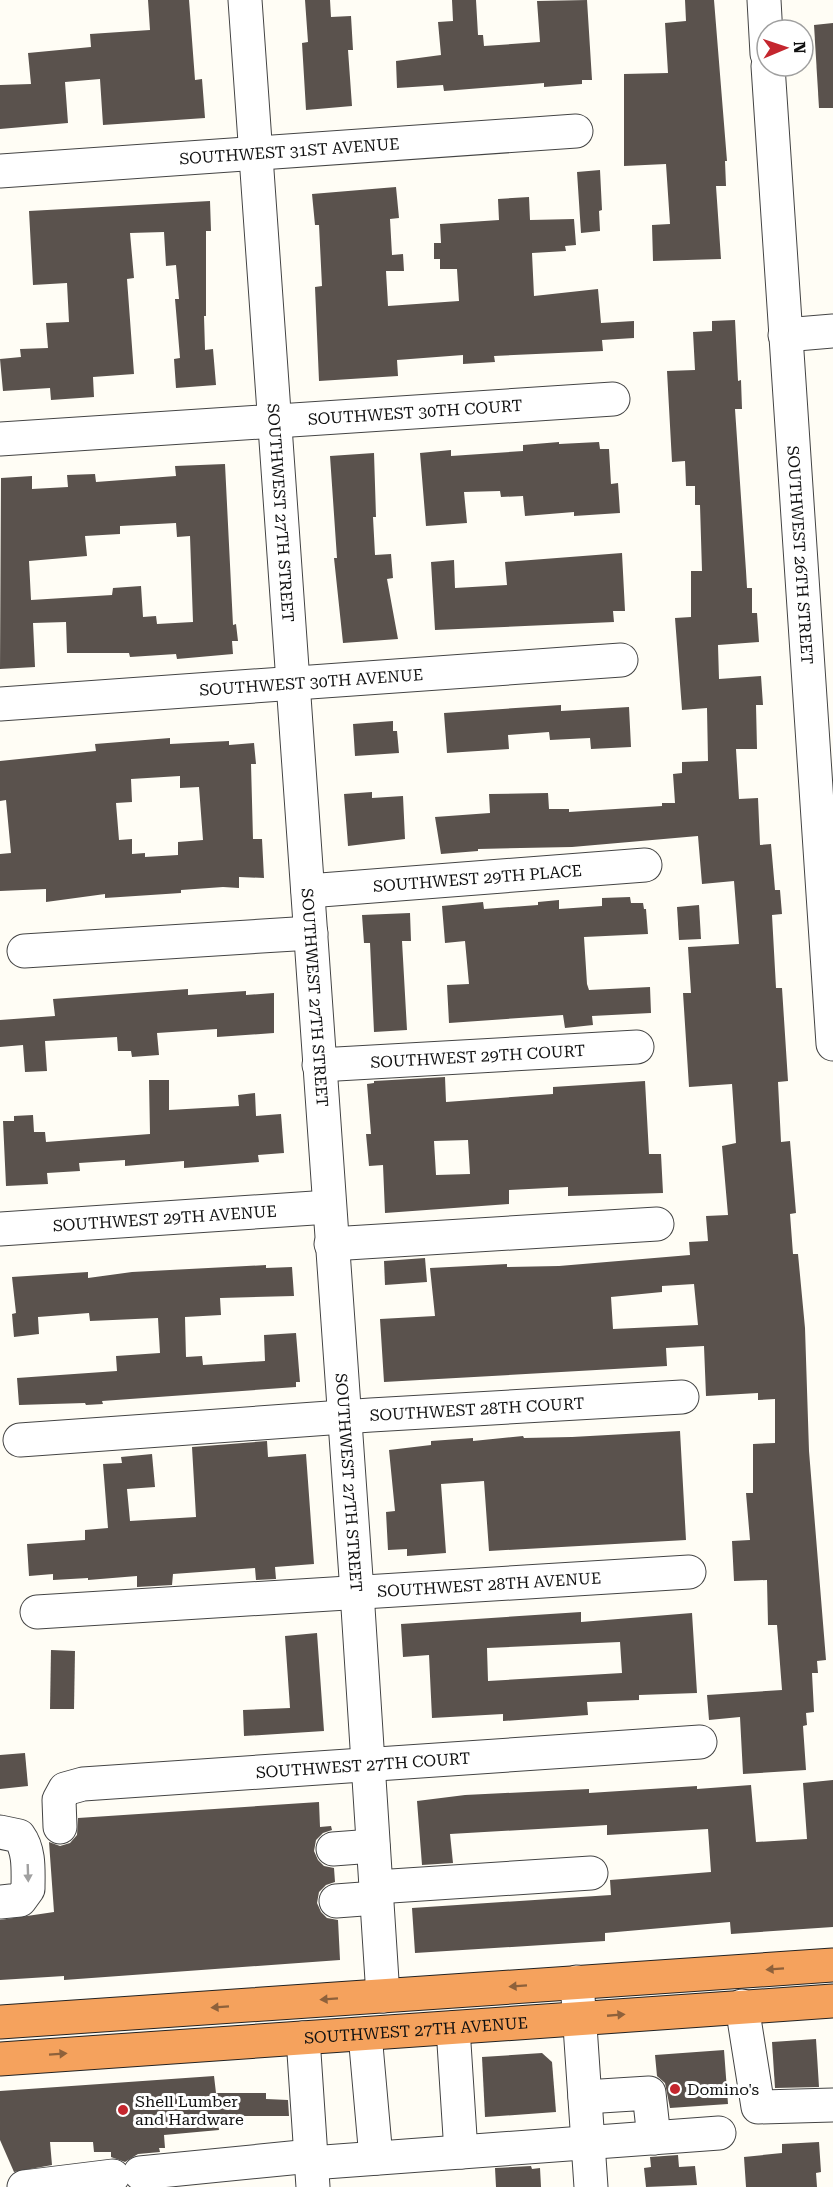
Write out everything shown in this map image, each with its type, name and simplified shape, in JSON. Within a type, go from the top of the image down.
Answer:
[{"type":"highway","points":[[0,2022],[833,1965]]},
{"type":"highway","points":[[383,1996],[406,2015],[423,2022],[453,2028]]},
{"type":"highway","points":[[352,2035],[370,2018],[383,1996]]},
{"type":"highway","name":"SOUTHWEST 27TH AVENUE","points":[[0,2059],[833,2001]]},
{"type":"street","name":"SOUTHWEST 27TH STREET","points":[[245,0],[357,1592],[383,1996]]},
{"type":"street","points":[[764,0],[765,18]]},
{"type":"street","name":"SOUTHWEST 26TH STREET","points":[[769,78],[833,1044]]},
{"type":"street","name":"SOUTHWEST 31ST AVENUE","points":[[0,171],[576,131]]},
{"type":"street","points":[[785,335],[833,331]]},
{"type":"street","name":"SOUTHWEST 30TH COURT","points":[[0,440],[613,399]]},
{"type":"street","name":"SOUTHWEST 30TH AVENUE","points":[[0,704],[621,660]]},
{"type":"street","name":"SOUTHWEST 29TH PLACE","points":[[308,891],[645,865]]},
{"type":"street","points":[[24,951],[310,933]]},
{"type":"street","name":"SOUTHWEST 29TH COURT","points":[[319,1065],[637,1047]]},
{"type":"street","name":"SOUTHWEST 29TH AVENUE","points":[[0,1229],[329,1208]]},
{"type":"street","points":[[331,1244],[657,1224]]},
{"type":"street","name":"SOUTHWEST 28TH COURT","points":[[20,1440],[344,1417],[682,1397]]},
{"type":"street","name":"SOUTHWEST 28TH AVENUE","points":[[37,1612],[689,1572]]},
{"type":"street","name":"SOUTHWEST 27TH COURT","points":[[60,1827],[59,1800],[65,1789],[73,1786],[700,1742]]},
{"type":"street","points":[[0,1902],[20,1900],[28,1889],[27,1852],[24,1842],[19,1836],[4,1832]]},
{"type":"street","points":[[333,1849],[373,1846]]},
{"type":"street","points":[[336,1901],[376,1892],[591,1873]]},
{"type":"street","points":[[577,1982],[591,2187]]},
{"type":"street","points":[[742,2006],[758,2107],[833,2105]]},
{"type":"street","points":[[453,2028],[461,2152]]},
{"type":"street","points":[[352,2035],[376,2158]]},
{"type":"street","points":[[303,2038],[312,2169]]},
{"type":"street","points":[[585,2097],[650,2093],[654,2138]]},
{"type":"street","points":[[24,2187],[151,2177],[312,2169],[376,2158],[719,2133]]},
{"type":"building","points":[[148,0],[189,0],[195,80],[202,79],[205,118],[103,125],[100,79],[65,82],[68,123],[0,129],[0,85],[31,84],[28,53],[91,47],[90,34],[150,30]]},
{"type":"building","points":[[305,0],[330,0],[331,17],[351,16],[353,50],[348,50],[352,106],[306,110],[302,43],[308,42]]},
{"type":"building","points":[[452,0],[476,0],[478,35],[483,35],[484,46],[540,42],[537,1],[587,0],[592,80],[582,80],[582,84],[544,87],[544,83],[444,91],[443,85],[397,88],[396,61],[441,55],[438,22],[453,21]]},
{"type":"building","points":[[685,0],[714,0],[727,161],[725,161],[726,186],[716,186],[721,259],[653,261],[652,225],[670,224],[666,164],[624,166],[624,74],[668,73],[665,23],[686,21]]},
{"type":"building","points":[[833,23],[833,108],[819,108],[815,25]]},
{"type":"building","points":[[600,170],[602,210],[599,211],[600,231],[581,233],[577,172]]},
{"type":"building","points":[[396,187],[399,218],[390,219],[392,255],[403,254],[404,271],[386,271],[388,306],[459,301],[457,269],[440,269],[440,259],[434,259],[434,243],[441,243],[440,224],[499,220],[498,199],[529,197],[530,220],[574,219],[576,245],[565,246],[566,251],[532,253],[534,296],[598,289],[601,323],[634,321],[634,338],[602,340],[603,351],[494,356],[495,362],[463,364],[463,355],[397,360],[398,376],[319,381],[315,287],[322,286],[319,225],[315,225],[312,194]]},
{"type":"building","points":[[210,201],[211,231],[206,231],[205,350],[213,349],[216,385],[176,388],[174,359],[180,358],[175,299],[179,299],[176,265],[166,266],[164,232],[130,233],[134,278],[127,279],[134,374],[93,377],[94,397],[51,400],[50,388],[3,391],[0,359],[21,357],[20,349],[48,348],[46,323],[69,322],[67,283],[33,285],[29,211]]},
{"type":"building","points":[[735,320],[738,381],[741,380],[742,409],[735,409],[747,588],[752,588],[752,613],[757,613],[759,642],[718,645],[719,679],[761,676],[763,705],[756,705],[757,749],[736,749],[739,799],[758,798],[760,845],[771,844],[775,890],[780,890],[782,914],[772,915],[776,988],[782,988],[788,1081],[778,1082],[781,1142],[790,1141],[796,1213],[790,1214],[793,1254],[798,1254],[805,1328],[809,1451],[826,1660],[817,1661],[818,1673],[812,1673],[814,1712],[806,1713],[807,1725],[803,1726],[806,1770],[743,1774],[740,1717],[709,1720],[707,1695],[782,1690],[777,1625],[768,1625],[767,1580],[734,1581],[732,1541],[750,1540],[746,1493],[753,1493],[753,1444],[775,1443],[775,1399],[758,1400],[758,1393],[706,1396],[704,1346],[666,1348],[667,1366],[384,1382],[380,1319],[435,1316],[430,1268],[507,1264],[507,1267],[559,1266],[690,1255],[689,1242],[708,1241],[706,1216],[728,1215],[722,1146],[736,1143],[732,1084],[689,1087],[683,993],[691,993],[688,947],[739,944],[734,881],[702,884],[698,836],[572,847],[478,849],[478,851],[441,854],[435,817],[490,813],[489,794],[548,793],[549,809],[569,809],[569,812],[662,806],[662,803],[675,803],[673,774],[682,773],[682,762],[708,761],[707,708],[682,710],[675,618],[691,617],[691,571],[702,571],[700,505],[695,505],[695,486],[686,486],[685,461],[672,462],[667,371],[695,370],[693,332],[712,331],[712,321]],"holes":[[[694,1284],[698,1325],[613,1329],[611,1297],[662,1292],[662,1286]]]},
{"type":"building","points":[[559,442],[559,444],[599,442],[600,449],[609,449],[611,484],[618,483],[620,513],[574,516],[574,512],[525,516],[523,496],[501,497],[500,491],[464,492],[467,523],[426,526],[420,453],[451,450],[451,456],[523,451],[523,445]]},
{"type":"building","points":[[374,453],[375,555],[391,554],[393,578],[387,579],[398,639],[343,643],[334,558],[337,558],[330,456]]},
{"type":"building","points":[[225,464],[233,625],[236,624],[238,641],[232,641],[233,654],[177,659],[176,654],[130,657],[129,653],[67,653],[66,622],[33,623],[35,667],[0,669],[1,478],[32,476],[32,489],[68,487],[67,475],[95,474],[96,482],[176,476],[175,466]],"holes":[[[176,523],[177,537],[190,536],[193,622],[157,624],[156,616],[143,617],[141,586],[113,588],[112,595],[31,600],[29,561],[87,556],[85,536],[120,534],[120,526]]]},
{"type":"building","points":[[622,553],[625,611],[613,611],[614,622],[435,630],[431,562],[454,560],[455,588],[507,585],[505,562]]},
{"type":"building","points":[[561,705],[561,711],[629,707],[631,747],[591,749],[590,738],[550,740],[549,732],[508,735],[509,749],[447,753],[444,713]]},
{"type":"building","points":[[393,721],[393,731],[397,731],[399,753],[355,756],[353,724]]},
{"type":"building","points":[[170,738],[170,744],[229,741],[229,745],[254,743],[256,764],[251,764],[253,839],[262,839],[264,878],[239,877],[239,888],[181,890],[181,893],[105,898],[105,894],[46,902],[46,889],[0,891],[0,854],[11,853],[6,800],[0,801],[0,761],[96,751],[95,744]],"holes":[[[180,776],[180,788],[199,787],[203,840],[178,842],[178,855],[145,857],[145,853],[132,854],[132,839],[119,840],[116,803],[132,802],[131,779]]]},
{"type":"building","points":[[372,792],[372,798],[403,796],[405,839],[348,846],[344,794]]},
{"type":"building","points":[[630,897],[631,903],[643,903],[646,909],[648,934],[584,937],[587,984],[589,990],[650,987],[651,1013],[592,1016],[593,1025],[565,1028],[563,1015],[449,1023],[447,985],[469,984],[465,941],[445,943],[442,906],[483,902],[484,909],[538,905],[538,902],[559,900],[559,909],[602,906],[602,898]]},
{"type":"building","points":[[699,905],[701,939],[679,940],[677,907]]},
{"type":"building","points":[[410,913],[411,941],[402,941],[407,1030],[374,1032],[370,943],[364,943],[362,915]]},
{"type":"building","points":[[188,989],[188,995],[246,991],[246,995],[274,993],[274,1033],[217,1037],[217,1029],[157,1033],[159,1055],[132,1057],[131,1051],[118,1051],[117,1037],[45,1041],[47,1071],[25,1072],[23,1045],[0,1047],[0,1020],[55,1016],[53,999]]},
{"type":"building","points":[[445,1077],[446,1102],[553,1094],[553,1087],[645,1081],[649,1154],[661,1154],[663,1193],[568,1196],[568,1187],[509,1190],[509,1204],[385,1213],[383,1165],[369,1166],[366,1134],[371,1134],[367,1084],[374,1083],[374,1081]],"holes":[[[468,1140],[470,1174],[436,1175],[434,1141]]]},
{"type":"building","points":[[149,1080],[169,1080],[169,1110],[239,1106],[238,1095],[255,1093],[256,1116],[281,1114],[284,1153],[258,1155],[259,1162],[184,1168],[184,1161],[125,1166],[125,1160],[79,1163],[80,1171],[47,1173],[48,1184],[6,1186],[3,1121],[14,1121],[14,1116],[33,1115],[34,1132],[45,1132],[46,1142],[150,1134]]},
{"type":"building","points":[[425,1258],[427,1282],[385,1285],[384,1261]]},
{"type":"building","points":[[266,1265],[266,1268],[292,1267],[294,1296],[220,1298],[221,1315],[185,1317],[186,1357],[202,1356],[203,1365],[265,1361],[264,1335],[296,1333],[300,1382],[296,1382],[296,1387],[102,1401],[103,1404],[19,1405],[17,1378],[117,1371],[116,1356],[160,1353],[158,1318],[90,1321],[89,1313],[38,1317],[39,1334],[14,1337],[12,1314],[16,1313],[12,1277],[88,1272],[88,1278],[132,1272]]},
{"type":"building","points":[[680,1431],[686,1540],[489,1551],[484,1481],[441,1484],[446,1553],[407,1556],[407,1549],[388,1550],[386,1512],[395,1511],[389,1450],[431,1445],[431,1441],[473,1438],[473,1441],[523,1436],[524,1438],[572,1437]]},
{"type":"building","points":[[267,1441],[268,1457],[306,1454],[314,1564],[275,1567],[276,1579],[256,1580],[255,1568],[173,1574],[172,1585],[137,1587],[137,1576],[53,1580],[53,1574],[29,1576],[27,1544],[85,1540],[85,1530],[108,1528],[103,1464],[122,1463],[121,1457],[152,1454],[155,1487],[127,1489],[130,1521],[196,1517],[192,1447]]},
{"type":"building","points":[[581,1612],[581,1622],[692,1613],[697,1693],[639,1695],[639,1700],[587,1702],[588,1715],[503,1721],[503,1714],[432,1718],[429,1655],[403,1657],[401,1624]],"holes":[[[620,1642],[622,1673],[488,1681],[487,1648]]]},
{"type":"building","points":[[317,1633],[324,1731],[244,1736],[243,1710],[290,1708],[285,1636]]},
{"type":"building","points":[[51,1650],[75,1651],[74,1709],[50,1709]]},
{"type":"building","points":[[25,1753],[28,1786],[0,1789],[0,1755]]},
{"type":"building","points":[[833,1780],[833,1927],[731,1934],[730,1922],[605,1933],[605,1941],[415,1953],[412,1908],[611,1895],[610,1880],[711,1872],[708,1829],[607,1835],[607,1825],[450,1834],[453,1863],[422,1865],[417,1801],[465,1795],[589,1789],[589,1793],[751,1785],[756,1842],[807,1839],[803,1783]]},
{"type":"building","points":[[319,1802],[320,1827],[331,1826],[332,1830],[323,1833],[316,1840],[314,1851],[324,1866],[334,1868],[335,1882],[326,1885],[319,1892],[317,1903],[327,1918],[338,1920],[340,1960],[64,1980],[64,1976],[0,1980],[0,1920],[54,1912],[49,1842],[60,1846],[70,1843],[77,1835],[78,1818]]},
{"type":"building","points":[[816,2039],[819,2087],[775,2088],[772,2042]]},
{"type":"building","points":[[724,2050],[728,2104],[670,2108],[665,2083],[657,2076],[655,2055]]},
{"type":"building","points":[[542,2053],[552,2062],[556,2112],[485,2117],[482,2057]]},
{"type":"building","points":[[214,2076],[216,2093],[266,2093],[266,2099],[288,2100],[289,2116],[217,2116],[219,2130],[164,2135],[165,2148],[159,2148],[160,2152],[138,2154],[125,2162],[111,2157],[111,2152],[94,2152],[93,2142],[50,2142],[52,2165],[14,2172],[0,2140],[0,2091]]},
{"type":"building","points":[[819,2142],[821,2172],[816,2173],[817,2187],[746,2187],[744,2157],[782,2153],[782,2144]]},
{"type":"building","points":[[678,2155],[679,2167],[695,2166],[697,2185],[646,2187],[644,2168],[651,2167],[650,2157]]},
{"type":"building","points":[[531,2166],[532,2169],[540,2168],[541,2187],[496,2187],[495,2168]]},
{"type":"place","name":"Domino's","points":[[675,2089]]},
{"type":"place","name":"Shell Lumber and Hardware","points":[[123,2110]]}]
